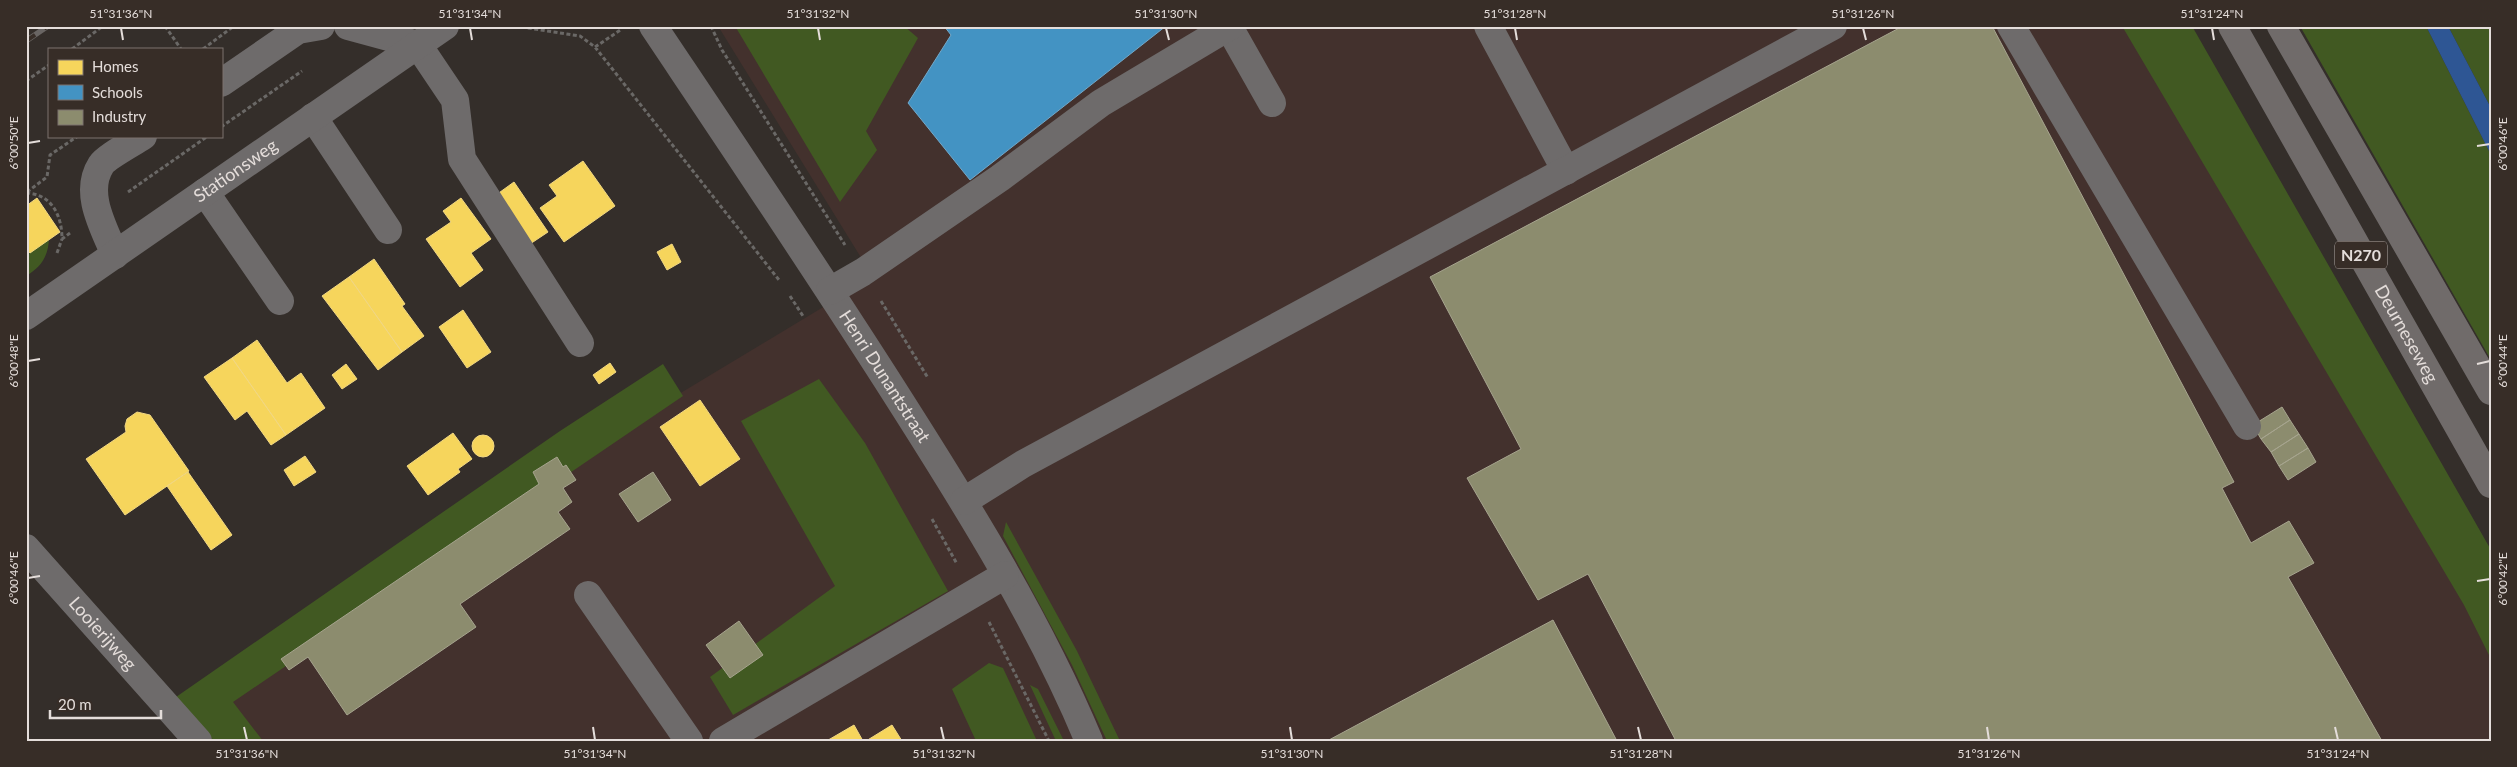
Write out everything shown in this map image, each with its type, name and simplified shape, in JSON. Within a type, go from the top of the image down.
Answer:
[{"type":"main road","name":"Deurneseweg","points":[[2232,26],[2491,484]]},
{"type":"main road","name":"N270","points":[[2281,26],[2491,390]]},
{"type":"street","points":[[222,82],[298,30],[321,26]]},
{"type":"street","points":[[348,26],[418,45],[455,100],[462,159],[580,343]]},
{"type":"street","name":"Stationsweg","points":[[26,316],[445,26]]},
{"type":"street","name":"Henri Dunantstraat","points":[[653,26],[830,290],[964,501],[1064,681],[1090,741]]},
{"type":"street","points":[[1488,26],[1566,170]]},
{"type":"street","points":[[964,501],[1023,464],[1833,26]]},
{"type":"street","points":[[2011,26],[2247,426]]},
{"type":"street","points":[[830,290],[863,272],[985,188],[1101,103],[1229,27],[1272,103]]},
{"type":"street","points":[[313,117],[388,230]]},
{"type":"street","points":[[115,255],[98,212],[93,190],[101,164],[140,138]]},
{"type":"street","points":[[205,192],[280,301]]},
{"type":"street","name":"Looierijweg","points":[[26,548],[198,741]]},
{"type":"street","points":[[723,741],[1004,575]]},
{"type":"street","points":[[588,595],[689,741]]},
{"type":"path","points":[[73,48],[103,26]]},
{"type":"path","points":[[165,26],[180,48]]},
{"type":"path","points":[[204,48],[234,26]]},
{"type":"path","points":[[515,26],[580,36],[595,48],[783,286]]},
{"type":"path","points":[[595,48],[626,26]]},
{"type":"path","points":[[26,81],[48,66]]},
{"type":"path","points":[[26,193],[47,177],[50,155],[75,138]]},
{"type":"path","points":[[26,193],[45,198],[55,208],[62,223],[62,239],[205,138]]},
{"type":"path","points":[[788,294],[808,325]]},
{"type":"path","points":[[928,511],[1024,688],[1049,741]]},
{"type":"shaded area","points":[[718,26],[2184,26],[2491,556],[2491,741],[214,741],[176,697],[873,277]]},
{"type":"green space","points":[[735,26],[904,26],[918,38],[866,131],[877,150],[840,202]]},
{"type":"green space","points":[[2122,26],[2192,26],[2491,550],[2491,659],[2464,605]]},
{"type":"green space","points":[[2300,26],[2426,26],[2491,155],[2491,360]]},
{"type":"green space","points":[[2448,26],[2491,26],[2491,108]]},
{"type":"green space","points":[[49,239],[43,261],[26,276],[26,254]]},
{"type":"green space","points":[[663,364],[683,396],[233,702],[263,741],[214,741],[176,697],[560,431]]},
{"type":"green space","points":[[819,379],[865,443],[948,591],[733,715],[710,677],[835,586],[741,421]]},
{"type":"green space","points":[[1006,522],[1077,651],[1120,741],[1107,741],[1072,665],[1003,536]]},
{"type":"green space","points":[[989,663],[1003,668],[1037,741],[976,741],[952,689]]},
{"type":"green space","points":[[1030,685],[1038,689],[1064,741],[1056,741]]},
{"type":"water","points":[[2426,26],[2448,26],[2491,108],[2491,155]]},
{"type":"building: Homes","points":[[583,161],[615,206],[564,242],[540,208],[557,196],[549,185]]},
{"type":"building: Homes","points":[[514,182],[548,232],[530,244],[496,195]]},
{"type":"building: Homes","points":[[37,198],[60,232],[30,253],[26,249],[26,206]]},
{"type":"building: Homes","points":[[461,198],[491,239],[471,253],[483,270],[460,287],[426,239],[451,222],[443,211]]},
{"type":"building: Homes","points":[[672,244],[681,262],[667,270],[657,252]]},
{"type":"building: Homes","points":[[374,259],[405,304],[402,306],[424,336],[402,352],[349,277]]},
{"type":"building: Homes","points":[[349,277],[402,352],[378,370],[322,296]]},
{"type":"building: Homes","points":[[463,310],[491,352],[467,368],[439,327]]},
{"type":"building: Homes","points":[[257,340],[287,383],[301,373],[325,408],[286,435],[232,358]]},
{"type":"building: Homes","points":[[232,358],[286,435],[271,445],[247,411],[235,420],[204,377]]},
{"type":"building: Homes","points":[[610,363],[616,372],[599,384],[593,375]]},
{"type":"building: Homes","points":[[346,364],[357,379],[342,389],[332,375]]},
{"type":"building: Homes","points":[[700,400],[740,459],[700,486],[660,427]]},
{"type":"building: Homes","points":[[137,412],[150,415],[189,471],[125,515],[86,459],[126,432],[127,419]]},
{"type":"building: Homes","points":[[453,433],[472,459],[458,469],[460,472],[428,495],[407,466]]},
{"type":"building: Homes","points":[[483,435],[491,438],[494,446],[491,454],[483,457],[475,454],[472,446],[475,438]]},
{"type":"building: Homes","points":[[305,456],[316,472],[294,486],[284,470]]},
{"type":"building: Homes","points":[[188,472],[232,535],[211,550],[167,486]]},
{"type":"building: Homes","points":[[854,725],[863,741],[826,741],[830,739]]},
{"type":"building: Homes","points":[[892,725],[902,741],[866,741]]},
{"type":"building: Schools","points":[[944,26],[1166,26],[970,180],[908,103],[951,35]]},
{"type":"building: Industry","points":[[1903,26],[1992,26],[2234,482],[2222,488],[2251,543],[2289,521],[2314,563],[2288,577],[2382,741],[1676,741],[1588,574],[1538,600],[1467,478],[1521,449],[1430,277]]},
{"type":"building: Industry","points":[[2282,407],[2290,420],[2261,439],[2253,425]]},
{"type":"building: Industry","points":[[2290,420],[2299,434],[2271,452],[2261,439]]},
{"type":"building: Industry","points":[[2299,434],[2308,448],[2279,466],[2271,452]]},
{"type":"building: Industry","points":[[2308,448],[2316,462],[2288,480],[2279,466]]},
{"type":"building: Industry","points":[[557,457],[563,467],[566,465],[576,480],[563,488],[572,502],[558,512],[570,529],[460,604],[476,627],[347,715],[308,657],[289,670],[281,659],[539,484],[533,472]]},
{"type":"building: Industry","points":[[653,472],[671,500],[638,522],[619,494]]},
{"type":"building: Industry","points":[[1553,620],[1617,741],[1327,741]]},
{"type":"building: Industry","points":[[739,621],[763,655],[730,678],[706,645]]},
{"type":"railway","points":[[26,41],[48,26]]}]
